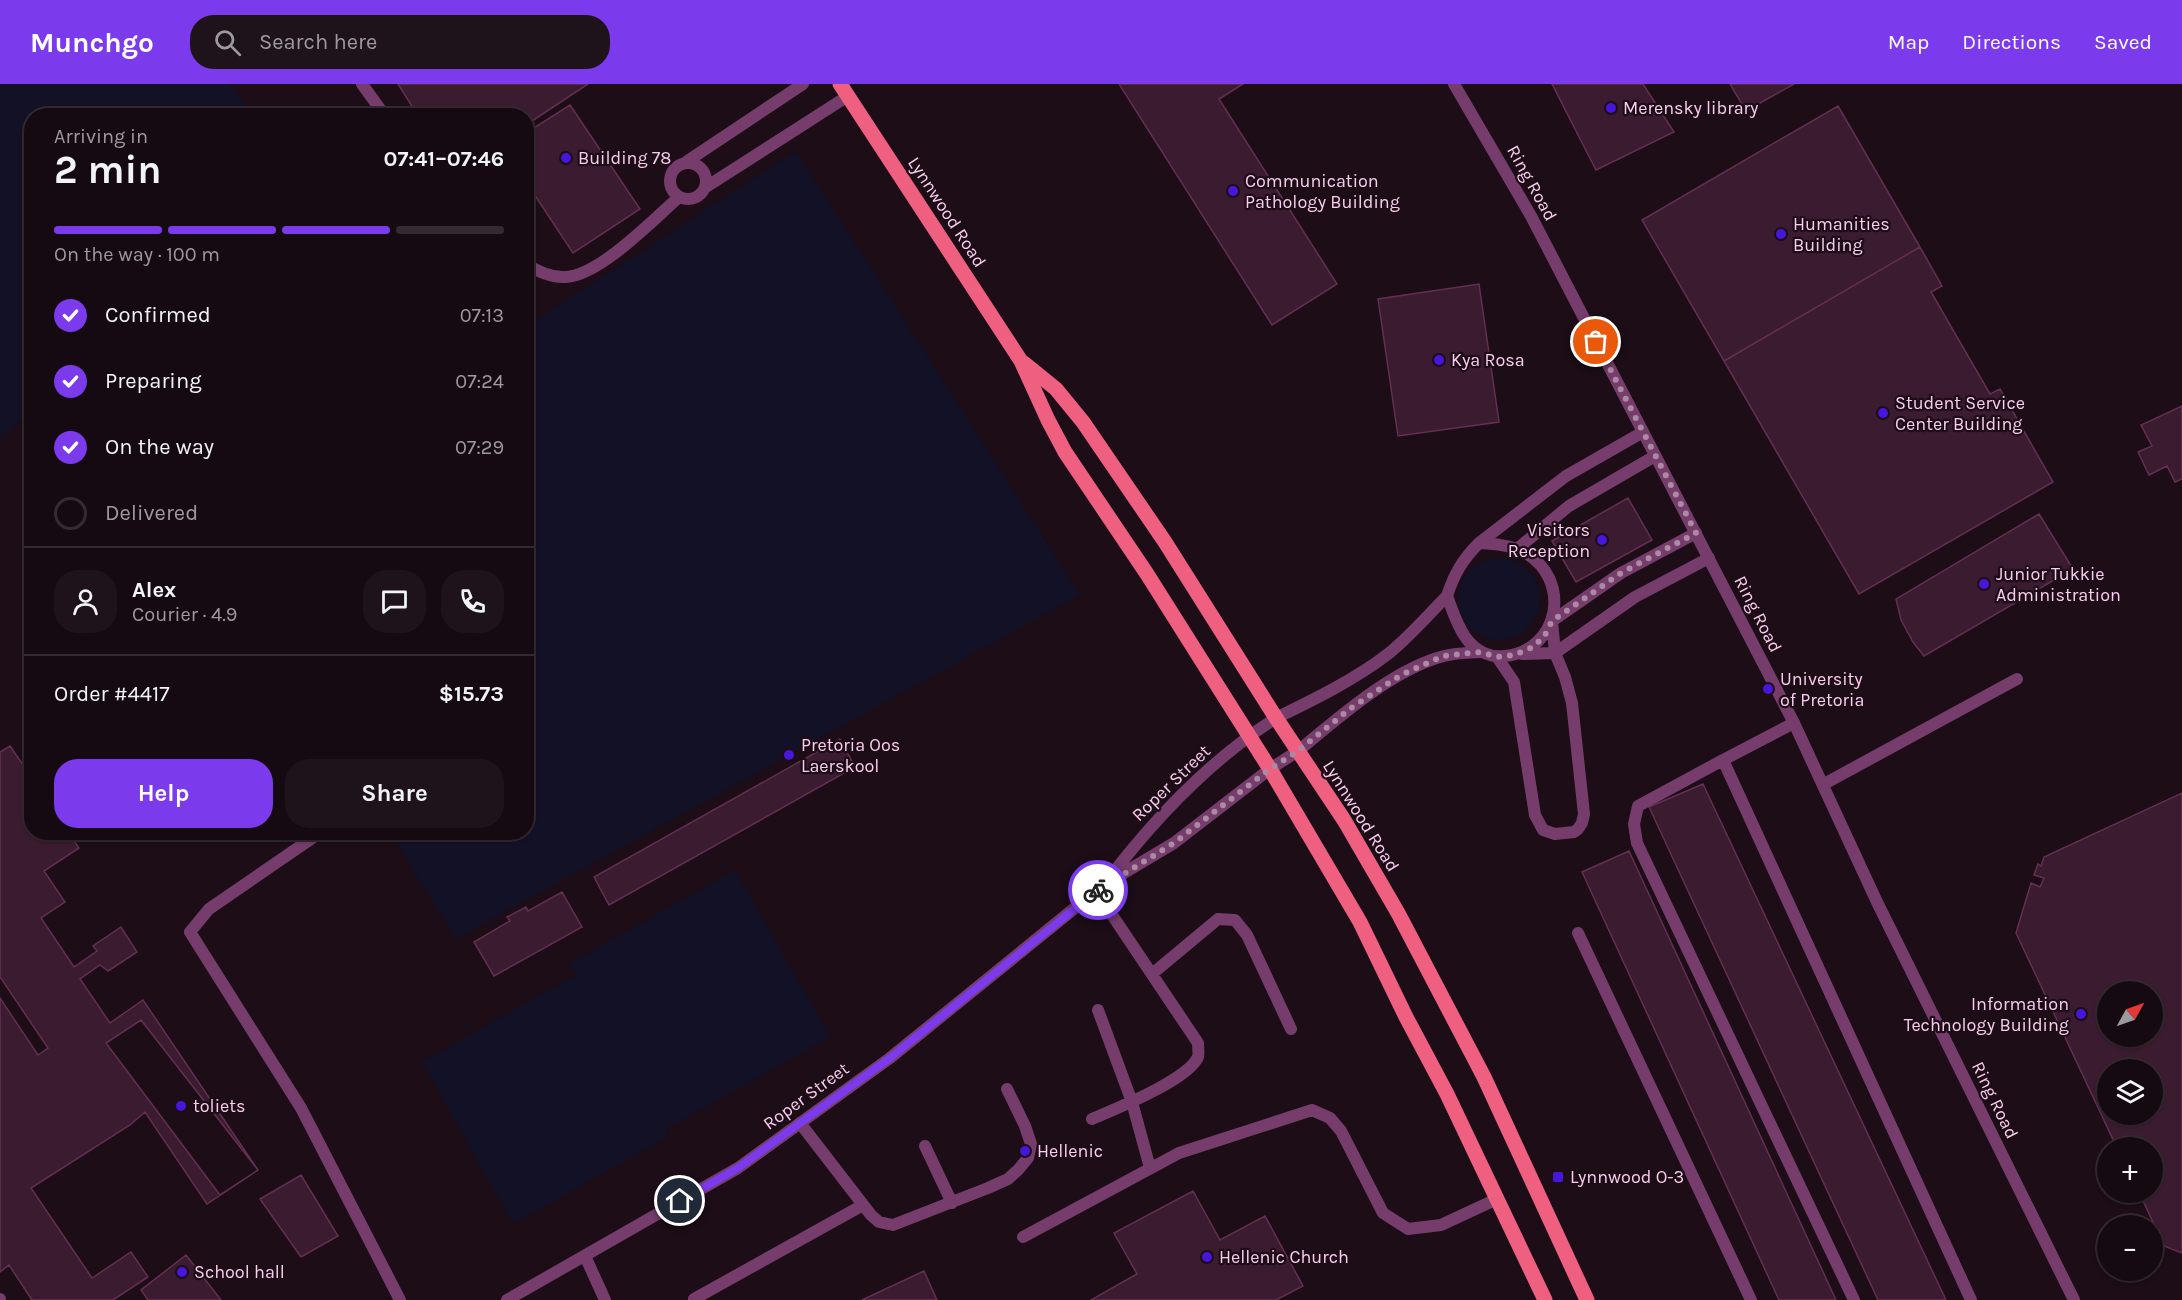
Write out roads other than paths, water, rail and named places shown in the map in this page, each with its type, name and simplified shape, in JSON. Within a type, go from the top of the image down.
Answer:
[{"type":"main road","name":"Lynnwood Road","points":[[844,90],[1021,361],[1065,452],[1147,574],[1270,769],[1360,922],[1406,1017],[1447,1094],[1545,1300]]},
{"type":"main road","name":"Lynnwood Road","points":[[1021,361],[1056,389],[1083,422],[1165,542],[1276,718],[1344,820],[1398,913],[1484,1077],[1587,1300]]},
{"type":"street","points":[[362,84],[379,108]]},
{"type":"street","points":[[803,84],[678,166],[672,172],[669,182],[673,190],[680,197],[690,200],[700,195],[706,187],[844,90]]},
{"type":"street","name":"Ring Road","points":[[1454,84],[1531,216],[1794,723],[1877,902],[2074,1300]]},
{"type":"street","points":[[686,162],[700,166],[707,176],[706,187]]},
{"type":"street","points":[[534,270],[539,273],[565,277],[583,272],[617,252],[680,197]]},
{"type":"street","points":[[1643,432],[1566,476],[1479,543],[1464,559],[1451,582],[1447,596],[1466,638],[1480,652],[1497,657],[1555,653],[1629,601],[1709,558]]},
{"type":"street","points":[[1517,549],[1569,506],[1655,456]]},
{"type":"street","points":[[1514,655],[1531,648],[1544,637],[1552,621],[1621,573],[1696,533]]},
{"type":"street","points":[[1479,543],[1517,549],[1531,557],[1544,570],[1552,586],[1555,604],[1552,621],[1555,653],[1572,703],[1584,814],[1582,823],[1574,832],[1554,834],[1543,830],[1535,815],[1514,682],[1497,657]]},
{"type":"street","name":"Roper Street","points":[[1099,889],[1155,822],[1207,771],[1248,736],[1276,718],[1360,674],[1403,641],[1447,596]]},
{"type":"street","name":"Roper Street","points":[[507,1300],[738,1168],[890,1058],[1099,889],[1174,843],[1270,769],[1298,751],[1351,708],[1401,675],[1443,656],[1480,652]]},
{"type":"street","points":[[1824,784],[2017,679]]},
{"type":"street","points":[[1794,723],[1638,806],[1634,824],[1637,843],[1854,1300]]},
{"type":"street","points":[[1723,760],[1971,1300]]},
{"type":"street","points":[[309,840],[209,909],[190,932],[301,1108],[400,1300]]},
{"type":"street","points":[[1092,1119],[1132,1102],[1188,1071],[1198,1056],[1198,1043],[1152,975],[1099,889]]},
{"type":"street","points":[[1152,975],[1218,919],[1234,920],[1247,935],[1291,1029]]},
{"type":"street","points":[[1578,933],[1750,1300]]},
{"type":"street","points":[[1098,1010],[1132,1102],[1150,1168]]},
{"type":"street","points":[[800,1123],[862,1205],[879,1222],[893,1225],[1008,1179],[1028,1158],[1031,1144],[1007,1089]]},
{"type":"street","points":[[1023,1237],[1179,1153],[1312,1110],[1330,1118],[1341,1131],[1383,1213],[1408,1229],[1441,1225],[1497,1198]]},
{"type":"street","points":[[925,1146],[952,1203]]},
{"type":"street","points":[[694,1299],[862,1205]]},
{"type":"street","points":[[585,1256],[605,1300]]},
{"type":"place","name":"Merensky library","points":[[1611,108]]},
{"type":"place","name":"Building 78","points":[[566,158]]},
{"type":"place","name":"Communication Pathology Building","points":[[1233,191]]},
{"type":"place","name":"Humanities Building","points":[[1781,234]]},
{"type":"place","name":"Kya Rosa","points":[[1439,360]]},
{"type":"place","name":"Student Service Center Building","points":[[1883,413]]},
{"type":"place","name":"Visitors Reception","points":[[1602,540]]},
{"type":"place","name":"Junior Tukkie Administration","points":[[1984,584]]},
{"type":"place","name":"University of Pretoria","points":[[1768,689]]},
{"type":"place","name":"Pretoria Oos Laerskool","points":[[789,755]]},
{"type":"place","name":"Information Technology Building","points":[[2081,1014]]},
{"type":"place","name":"toliets","points":[[181,1106]]},
{"type":"place","name":"Hellenic","points":[[1025,1151]]},
{"type":"place","name":"Lynnwood O-3","points":[[1558,1177]]},
{"type":"place","name":"Hellenic Church","points":[[1207,1257]]},
{"type":"place","name":"School hall","points":[[182,1272]]}]
